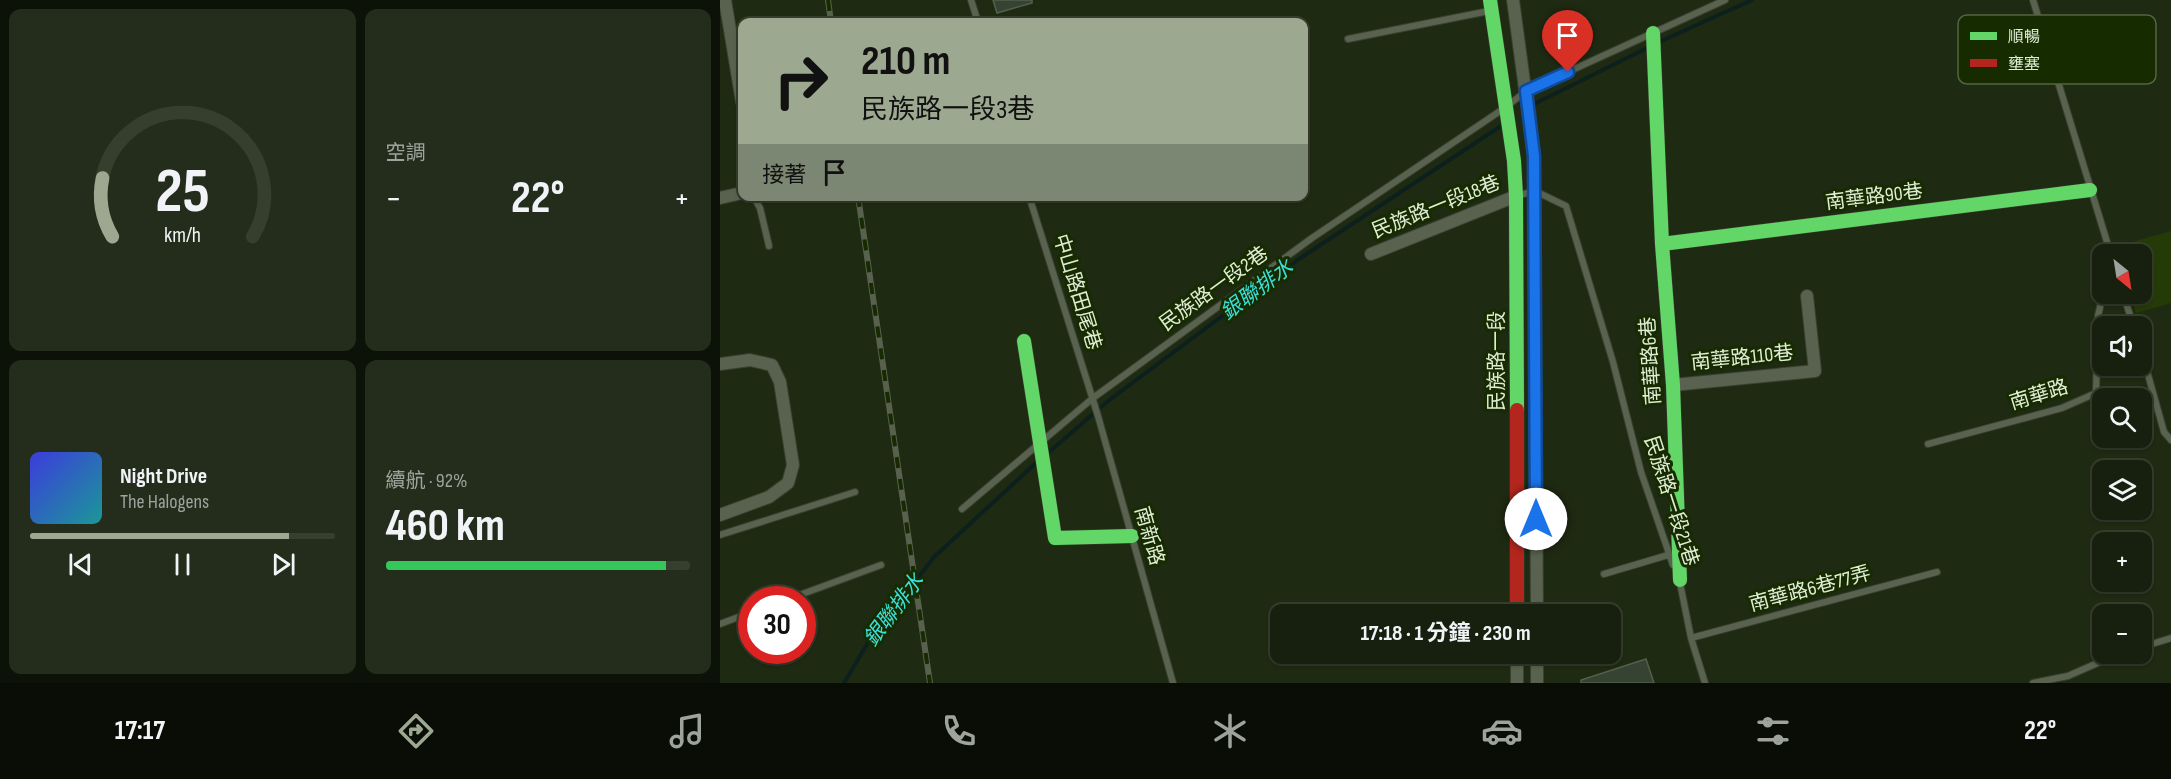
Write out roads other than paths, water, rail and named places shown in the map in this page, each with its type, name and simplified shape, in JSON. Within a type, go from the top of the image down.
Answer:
[{"type":"street","name":"民族路一段","points":[[1513,0],[1534,156],[1537,604]]},
{"type":"street","name":"民族路一段","points":[[1491,5],[1514,161],[1516,196],[1517,604]]},
{"type":"street","points":[[724,8],[738,81]]},
{"type":"street","name":"南華路6巷","points":[[1653,41],[1662,244],[1673,385],[1680,580]]},
{"type":"street","name":"南華路90巷","points":[[1662,244],[2090,190]]},
{"type":"street","points":[[720,198],[738,194]]},
{"type":"street","name":"民族路一段18巷","points":[[1371,254],[1516,196]]},
{"type":"street","name":"南華路110巷","points":[[1673,385],[1815,371],[1807,296]]},
{"type":"street","points":[[1516,326],[1536,327]]},
{"type":"street","points":[[1024,341],[1055,538],[1132,536]]},
{"type":"street","points":[[720,364],[750,360],[771,365],[780,382],[793,465],[788,483],[769,497],[720,514]]},
{"type":"street","points":[[1517,664],[1517,683]]},
{"type":"street","points":[[1537,664],[1537,683]]},
{"type":"lane","points":[[971,0],[977,18]]},
{"type":"lane","name":"民族路一段2巷","points":[[962,509],[1093,398],[1312,238],[1508,116],[1527,101],[1653,41],[1725,0]]},
{"type":"lane","points":[[2033,0],[2038,15]]},
{"type":"lane","points":[[1348,39],[1491,5]]},
{"type":"lane","points":[[2058,84],[2107,244]]},
{"type":"lane","points":[[1516,196],[1535,192]]},
{"type":"lane","name":"民族路一段21巷","points":[[1535,192],[1566,206],[1613,362],[1641,472],[1668,555],[1680,580]]},
{"type":"lane","points":[[756,201],[760,207],[769,246]]},
{"type":"lane","name":"中山路田尾巷","points":[[1031,201],[1093,398]]},
{"type":"lane","name":"南華路","points":[[1928,444],[2062,408],[2096,393],[2098,316],[2101,304]]},
{"type":"lane","points":[[2148,376],[2164,432],[2171,440]]},
{"type":"lane","name":"南新路","points":[[1093,398],[1173,683]]},
{"type":"lane","points":[[720,535],[855,492]]},
{"type":"lane","points":[[1604,574],[1668,555]]},
{"type":"lane","points":[[816,589],[881,566]]},
{"type":"lane","name":"南華路6巷77弄","points":[[1691,638],[1937,572]]},
{"type":"lane","name":"南華路6巷","points":[[1680,580],[1691,638],[1705,683]]},
{"type":"lane","points":[[720,624],[738,617]]},
{"type":"lane","points":[[2152,644],[2171,638]]},
{"type":"lane","points":[[2033,683],[2068,676],[2095,664]]},
{"type":"waterway","name":"銀聯排水","points":[[1659,42],[1752,0]]},
{"type":"waterway","name":"銀聯排水","points":[[1530,106],[1647,48]]},
{"type":"waterway","name":"銀聯排水","points":[[1048,453],[1108,401],[1299,259],[1504,124]]},
{"type":"waterway","name":"銀聯排水","points":[[844,683],[869,641],[934,557],[1038,461]]},
{"type":"railway","points":[[828,0],[830,18]]},
{"type":"railway","points":[[859,201],[930,683]]}]
